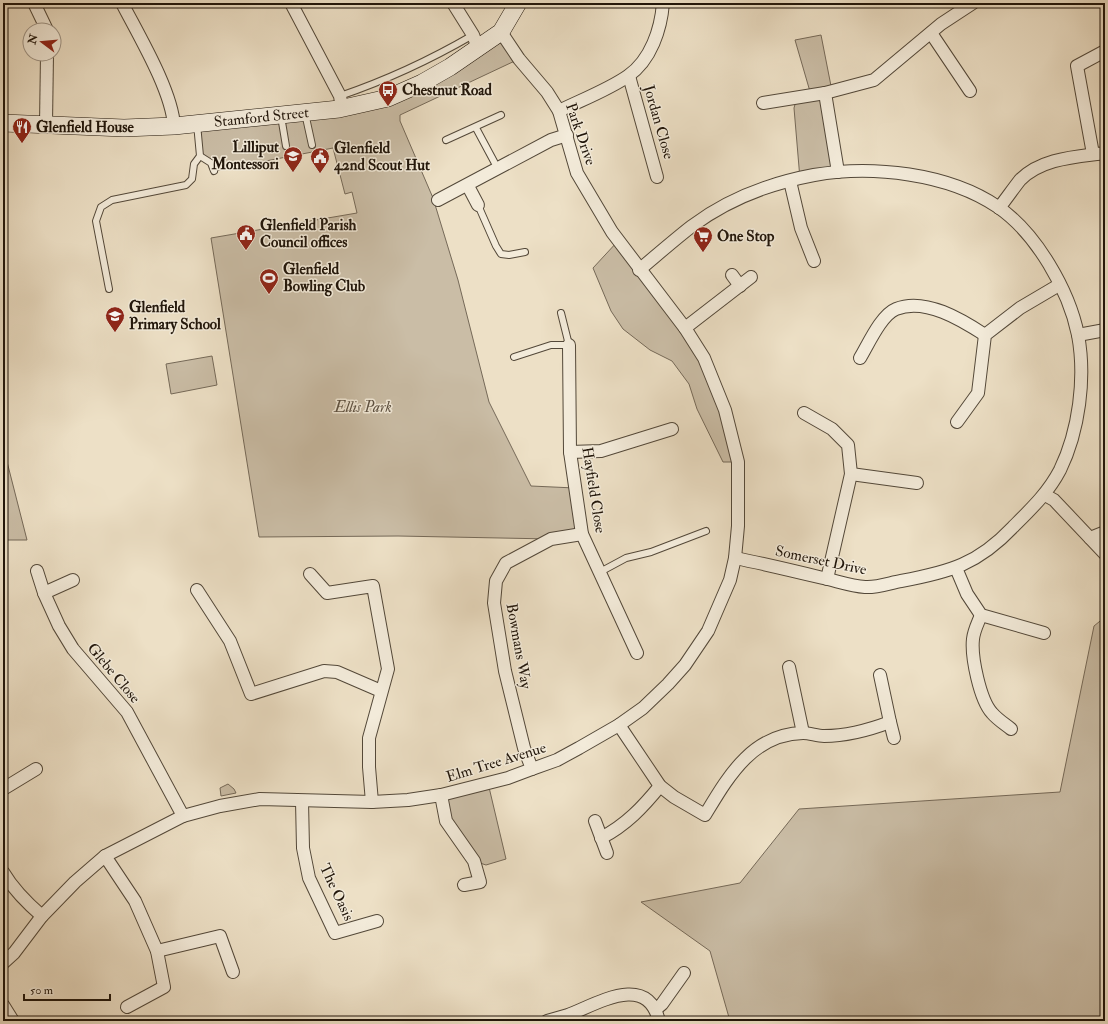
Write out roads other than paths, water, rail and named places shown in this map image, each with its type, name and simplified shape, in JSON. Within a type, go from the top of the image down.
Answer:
[{"type":"street","points":[[34,3],[43,22]]},
{"type":"street","points":[[122,3],[165,90],[173,114],[174,126]]},
{"type":"street","points":[[290,3],[341,102]]},
{"type":"street","points":[[453,3],[476,42]]},
{"type":"street","points":[[501,32],[518,3]]},
{"type":"street","points":[[560,111],[629,76],[644,59],[655,39],[661,21],[663,3]]},
{"type":"street","points":[[763,103],[825,93],[874,80],[931,33],[973,3]]},
{"type":"street","name":"Stamford Street","points":[[3,123],[124,128],[174,126],[305,112],[341,102],[395,95],[422,83],[476,42],[501,32]]},
{"type":"street","name":"Park Drive","points":[[501,32],[516,56],[547,92],[560,111],[577,173],[612,232],[639,270]]},
{"type":"street","points":[[931,33],[970,91]]},
{"type":"street","points":[[999,208],[1021,180],[1034,170],[1053,161],[1099,153],[1077,66],[1105,51]]},
{"type":"street","points":[[46,124],[47,62]]},
{"type":"street","name":"Jordan Close","points":[[629,76],[658,177]]},
{"type":"street","points":[[825,93],[838,172]]},
{"type":"street","points":[[438,200],[468,186],[552,140],[566,135]]},
{"type":"street","name":"Somerset Drive","points":[[639,270],[693,226],[742,198],[790,181],[838,172],[888,172],[949,184],[977,194],[999,208],[1014,220],[1041,252],[1068,304],[1078,335],[1080,390],[1072,441],[1060,470],[1045,495],[997,544],[956,568],[940,574],[866,588],[735,558]]},
{"type":"street","points":[[790,181],[801,228],[814,261]]},
{"type":"street","points":[[468,186],[478,205]]},
{"type":"street","name":"Elm Tree Avenue","points":[[3,963],[14,953],[42,916],[75,882],[105,856],[183,816],[220,806],[260,799],[372,802],[441,795],[532,769],[557,760],[619,725],[643,708],[656,696],[697,649],[720,605],[730,580],[735,558],[738,526],[738,462],[725,410],[708,364],[685,328],[639,270]]},
{"type":"street","points":[[732,275],[740,286]]},
{"type":"street","points":[[685,328],[751,277]]},
{"type":"street","points":[[957,422],[978,393],[985,334],[1020,308],[1059,285]]},
{"type":"street","points":[[860,358],[881,323],[896,309],[918,306],[954,316],[985,334]]},
{"type":"street","points":[[1078,335],[1105,330]]},
{"type":"street","name":"Hayfield Close","points":[[569,345],[570,452],[582,534],[637,653]]},
{"type":"street","points":[[804,414],[832,429],[848,445],[851,474],[827,579]]},
{"type":"street","points":[[570,452],[601,451],[672,430]]},
{"type":"street","points":[[851,474],[917,483]]},
{"type":"street","points":[[1045,495],[1054,500],[1105,554]]},
{"type":"street","points":[[1090,538],[1105,532]]},
{"type":"street","name":"Bowmans Way","points":[[532,769],[524,748],[505,671],[494,603],[496,581],[506,563],[551,539],[582,534]]},
{"type":"street","points":[[956,568],[967,594],[981,615],[1044,633]]},
{"type":"street","name":"Glebe Close","points":[[37,572],[44,593],[59,626],[72,649],[128,712],[183,816]]},
{"type":"street","points":[[310,574],[327,592],[373,586],[388,669],[369,738],[369,767],[372,802]]},
{"type":"street","points":[[44,593],[73,580]]},
{"type":"street","points":[[197,590],[230,641],[251,694],[324,671],[336,672],[381,691]]},
{"type":"street","points":[[981,615],[974,632],[973,641],[974,658],[983,696],[991,712],[1011,729]]},
{"type":"street","points":[[789,667],[803,733]]},
{"type":"street","points":[[880,675],[894,738]]},
{"type":"street","points":[[619,725],[660,786],[674,797],[709,817],[729,776],[748,755],[771,740],[803,733],[824,736],[846,734],[890,722]]},
{"type":"street","points":[[3,788],[36,769]]},
{"type":"street","points":[[602,838],[624,825],[641,809],[660,786]]},
{"type":"street","points":[[441,795],[446,821],[474,861],[480,882],[464,885]]},
{"type":"street","name":"The Oasis","points":[[302,801],[303,848],[309,878],[335,933],[377,921]]},
{"type":"street","points":[[595,821],[607,853]]},
{"type":"street","points":[[105,856],[135,901],[157,951],[164,987],[127,1008]]},
{"type":"street","points":[[3,872],[11,885],[29,906],[42,916]]},
{"type":"street","points":[[157,951],[220,936],[233,972]]},
{"type":"street","points":[[658,1015],[662,1004],[684,974]]},
{"type":"street","points":[[547,1021],[567,1015],[611,996],[630,994],[646,998],[658,1015]]},
{"type":"street","points":[[3,1005],[13,1021]]},
{"type":"lane","points":[[305,112],[312,145]]},
{"type":"lane","points":[[281,115],[286,146]]},
{"type":"lane","points":[[446,140],[476,128],[501,115]]},
{"type":"lane","points":[[109,289],[96,221],[101,207],[112,200],[186,185],[192,179],[194,164],[200,156],[196,124]]},
{"type":"lane","points":[[476,128],[498,169]]},
{"type":"lane","points":[[200,156],[211,163],[214,171]]},
{"type":"lane","points":[[478,205],[501,254],[509,256],[524,252]]},
{"type":"lane","points":[[514,357],[551,345],[569,345],[561,313]]},
{"type":"lane","points":[[600,572],[626,558],[651,552],[706,531]]},
{"type":"place","name":"Chestnut Road","points":[[388,107]]},
{"type":"place","name":"Glenfield House","points":[[22,144]]},
{"type":"place","name":"Lilliput Montessori","points":[[293,173]]},
{"type":"place","name":"Glenfield 42nd Scout Hut","points":[[320,174]]},
{"type":"place","name":"Glenfield Parish Council offices","points":[[246,251]]},
{"type":"place","name":"One Stop","points":[[703,253]]},
{"type":"place","name":"Glenfield Bowling Club","points":[[269,295]]},
{"type":"place","name":"Glenfield Primary School","points":[[115,333]]},
{"type":"park label","name":"Ellis Park","points":[[363,407]]}]
